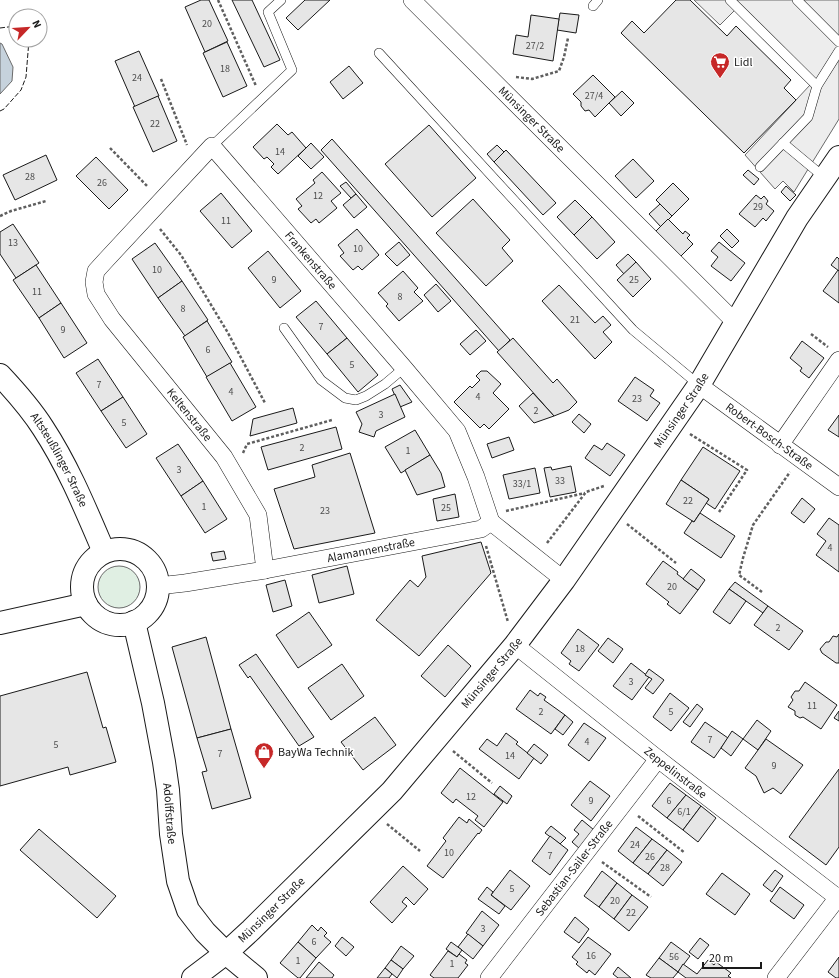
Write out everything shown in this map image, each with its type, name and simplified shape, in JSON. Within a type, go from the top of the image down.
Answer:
[{"type":"street","name":"Münsinger Straße","points":[[412,0],[736,323]]},
{"type":"street","points":[[149,214],[212,146]]},
{"type":"street","name":"Frankenstraße","points":[[212,146],[457,431],[476,476],[486,525]]},
{"type":"street","name":"Münsinger Straße","points":[[193,978],[226,953],[263,919],[392,791],[515,645],[564,580],[700,385],[797,218],[839,157]]},
{"type":"street","name":"Keltenstraße","points":[[149,214],[96,271],[94,282],[96,294],[112,320],[224,457],[258,515],[266,570]]},
{"type":"street","points":[[780,445],[836,356]]},
{"type":"street","name":"Altsteußlinger Straße","points":[[0,375],[12,387],[42,427],[74,486],[104,552]]},
{"type":"street","name":"Robert-Bosch-Straße","points":[[700,385],[839,487]]},
{"type":"street","points":[[486,525],[536,557],[564,580]]},
{"type":"street","name":"Alamannenstraße","points":[[158,586],[266,570],[486,525]]},
{"type":"street","points":[[116,549],[128,550],[140,554],[149,563],[155,573],[158,586],[152,608],[144,616],[134,622],[123,625],[112,624],[101,620],[92,613],[86,604],[82,592],[82,580],[86,568],[94,559],[104,552],[116,549]]},
{"type":"street","points":[[0,623],[86,604]]},
{"type":"street","name":"Adolffstraße","points":[[134,622],[153,703],[164,762],[168,790],[171,834],[178,881],[188,910],[205,932],[226,953],[256,978]]},
{"type":"street","name":"Zeppelinstraße","points":[[515,645],[658,759],[838,897]]},
{"type":"street","name":"Sebastian-Sailer-Straße","points":[[489,978],[658,759]]},
{"type":"street","points":[[777,978],[838,897]]},
{"type":"lane","points":[[212,146],[292,70],[268,12],[281,0]]},
{"type":"lane","points":[[730,0],[817,86]]},
{"type":"lane","points":[[797,0],[839,42]]},
{"type":"lane","points":[[760,167],[808,117],[817,86],[839,51]]},
{"type":"lane","points":[[379,53],[633,330],[700,385]]},
{"type":"lane","points":[[783,143],[825,178]]},
{"type":"lane","points":[[284,328],[321,380],[345,398],[356,400],[366,396],[385,384],[404,368]]},
{"type":"path","points":[[218,0],[261,99]]},
{"type":"path","points":[[486,73],[532,79],[559,71],[568,38]]},
{"type":"path","points":[[160,79],[195,164]]},
{"type":"path","points":[[110,148],[162,200]]},
{"type":"path","points":[[0,216],[11,211],[46,201]]},
{"type":"path","points":[[149,214],[184,262],[228,333],[265,403]]},
{"type":"path","points":[[811,334],[836,356]]},
{"type":"path","points":[[235,476],[247,444],[332,420]]},
{"type":"path","points":[[673,423],[748,470],[720,512]]},
{"type":"path","points":[[762,592],[739,575],[743,558],[753,525],[799,458]]},
{"type":"path","points":[[515,645],[486,525],[505,512],[586,492],[617,481],[628,488]]},
{"type":"path","points":[[536,557],[586,492]]},
{"type":"path","points":[[611,511],[676,563]]},
{"type":"path","points":[[437,738],[492,783]]},
{"type":"path","points":[[623,804],[685,853]]},
{"type":"path","points":[[371,811],[420,851]]},
{"type":"path","points":[[587,851],[651,897]]},
{"type":"green space","points":[[119,566],[134,572],[140,587],[134,602],[119,608],[104,602],[98,587],[104,572]]},
{"type":"shaded area","points":[[694,0],[839,0],[839,119],[794,192],[783,181],[775,189],[745,155],[810,85],[735,10],[720,25]]},
{"type":"shaded area","points":[[0,43],[2,44],[13,67],[12,81],[0,94]]},
{"type":"building","points":[[201,0],[209,0],[228,41],[205,52],[185,7]]},
{"type":"building","points":[[232,0],[252,0],[280,60],[264,67]]},
{"type":"building","points":[[305,0],[330,0],[298,30],[286,18]]},
{"type":"building","points":[[676,0],[690,0],[727,36],[736,26],[791,80],[784,88],[796,100],[744,153],[621,33],[632,21],[644,33]]},
{"type":"building","points":[[560,13],[579,15],[576,33],[557,30]]},
{"type":"building","points":[[531,15],[559,19],[553,61],[513,54],[516,35],[528,37]]},
{"type":"building","points":[[227,42],[247,86],[223,97],[203,53]]},
{"type":"building","points":[[139,51],[159,96],[135,107],[115,61]]},
{"type":"building","points":[[349,66],[363,83],[343,99],[330,82]]},
{"type":"building","points":[[593,75],[615,97],[595,117],[589,110],[585,111],[581,106],[581,102],[573,94]]},
{"type":"building","points":[[622,91],[634,103],[621,116],[609,103]]},
{"type":"building","points":[[158,96],[177,141],[153,152],[133,107]]},
{"type":"building","points":[[277,124],[288,135],[292,132],[306,148],[278,174],[271,167],[274,164],[267,157],[264,159],[253,147]]},
{"type":"building","points":[[429,125],[476,178],[432,217],[385,164]]},
{"type":"building","points":[[332,139],[510,340],[499,351],[321,150]]},
{"type":"building","points":[[311,143],[324,157],[311,169],[298,156]]},
{"type":"building","points":[[497,145],[504,152],[494,162],[487,154]]},
{"type":"building","points":[[506,150],[556,203],[543,215],[494,162]]},
{"type":"building","points":[[46,155],[57,180],[15,200],[3,175]]},
{"type":"building","points":[[96,157],[128,190],[109,209],[76,176]]},
{"type":"building","points":[[633,159],[654,181],[636,198],[615,176]]},
{"type":"building","points":[[748,170],[759,179],[754,185],[743,175]]},
{"type":"building","points":[[322,172],[341,193],[331,201],[337,208],[319,223],[316,219],[311,223],[298,209],[302,206],[296,199],[315,183],[313,180]]},
{"type":"building","points":[[346,182],[356,194],[351,198],[340,186]]},
{"type":"building","points":[[673,183],[689,199],[672,216],[656,200]]},
{"type":"building","points":[[786,186],[796,195],[790,201],[781,192]]},
{"type":"building","points":[[221,193],[252,231],[232,248],[200,211]]},
{"type":"building","points":[[356,194],[367,207],[354,218],[343,205]]},
{"type":"building","points":[[756,195],[761,199],[764,196],[768,201],[766,204],[774,211],[766,221],[763,218],[755,227],[739,214]]},
{"type":"building","points":[[473,199],[510,240],[502,248],[513,261],[486,286],[436,233]]},
{"type":"building","points":[[575,200],[592,217],[574,235],[557,217]]},
{"type":"building","points":[[660,204],[672,216],[661,227],[649,214]]},
{"type":"building","points":[[592,217],[615,242],[597,259],[574,235]]},
{"type":"building","points":[[668,219],[683,234],[685,231],[690,235],[687,238],[693,244],[681,256],[656,231]]},
{"type":"building","points":[[13,224],[39,263],[16,278],[0,254],[0,232]]},
{"type":"building","points":[[357,229],[379,255],[362,270],[358,266],[353,270],[340,256],[344,253],[338,245]]},
{"type":"building","points":[[727,229],[739,241],[732,248],[720,236]]},
{"type":"building","points":[[399,242],[410,255],[397,266],[385,254]]},
{"type":"building","points":[[719,242],[745,263],[731,281],[711,266],[718,257],[711,251]]},
{"type":"building","points":[[155,243],[182,281],[158,298],[132,259]]},
{"type":"building","points":[[268,251],[301,291],[280,308],[248,268]]},
{"type":"building","points":[[628,254],[636,262],[624,274],[616,265]]},
{"type":"building","points":[[837,257],[839,259],[839,271],[831,265]]},
{"type":"building","points":[[636,262],[651,279],[633,297],[617,280]]},
{"type":"building","points":[[36,265],[61,303],[39,318],[13,280]]},
{"type":"building","points":[[838,270],[839,271],[839,303],[823,291]]},
{"type":"building","points":[[403,271],[418,288],[414,292],[423,301],[399,321],[386,306],[388,304],[378,293]]},
{"type":"building","points":[[182,281],[208,320],[185,336],[158,298]]},
{"type":"building","points":[[436,284],[451,301],[438,312],[424,295]]},
{"type":"building","points":[[559,285],[595,323],[603,316],[611,325],[603,332],[612,342],[595,359],[542,301]]},
{"type":"building","points":[[316,301],[347,338],[327,354],[296,317]]},
{"type":"building","points":[[61,303],[87,343],[64,358],[39,318]]},
{"type":"building","points":[[207,321],[232,362],[207,377],[183,337]]},
{"type":"building","points":[[476,330],[486,341],[470,355],[460,344]]},
{"type":"building","points":[[347,338],[378,375],[358,392],[327,354]]},
{"type":"building","points":[[513,338],[553,383],[557,379],[577,402],[569,410],[554,416],[497,352]]},
{"type":"building","points":[[802,341],[824,358],[809,378],[800,371],[802,368],[790,358]]},
{"type":"building","points":[[98,359],[123,397],[101,411],[76,373]]},
{"type":"building","points":[[230,363],[256,407],[232,421],[206,377]]},
{"type":"building","points":[[481,371],[487,371],[501,384],[493,393],[509,409],[489,429],[484,424],[480,428],[454,402],[470,386],[472,388],[480,380],[476,376]]},
{"type":"building","points":[[635,377],[654,390],[650,396],[660,403],[647,421],[618,401]]},
{"type":"building","points":[[400,385],[412,402],[400,407],[392,389]]},
{"type":"building","points":[[533,393],[554,416],[534,423],[519,406]]},
{"type":"building","points":[[395,394],[405,417],[376,431],[374,437],[359,432],[362,424],[356,412]]},
{"type":"building","points":[[123,397],[147,434],[126,448],[101,411]]},
{"type":"building","points":[[293,408],[297,423],[250,436],[253,419]]},
{"type":"building","points":[[579,414],[591,424],[584,433],[572,422]]},
{"type":"building","points":[[839,415],[839,437],[828,430]]},
{"type":"building","points":[[336,427],[342,449],[268,470],[261,447]]},
{"type":"building","points":[[415,430],[430,455],[401,473],[385,447]]},
{"type":"building","points":[[509,437],[514,450],[492,458],[487,444]]},
{"type":"building","points":[[607,443],[625,455],[610,476],[585,458],[594,445],[602,450]]},
{"type":"building","points":[[178,444],[203,481],[181,496],[156,458]]},
{"type":"building","points":[[703,447],[740,471],[715,509],[706,503],[709,499],[681,480]]},
{"type":"building","points":[[350,453],[375,533],[294,549],[274,489],[315,477],[312,465]]},
{"type":"building","points":[[430,455],[441,473],[445,487],[417,495],[405,470]]},
{"type":"building","points":[[571,466],[576,492],[550,497],[544,468],[551,467],[552,470]]},
{"type":"building","points":[[535,468],[540,493],[509,499],[503,475]]},
{"type":"building","points":[[681,480],[709,499],[694,522],[666,504]]},
{"type":"building","points":[[203,481],[227,519],[205,533],[181,496]]},
{"type":"building","points":[[455,494],[459,517],[437,521],[433,499]]},
{"type":"building","points":[[802,498],[815,509],[804,523],[791,513]]},
{"type":"building","points":[[700,513],[735,536],[721,558],[684,533],[692,521],[694,522]]},
{"type":"building","points":[[829,518],[839,525],[839,572],[816,555],[826,541],[817,534]]},
{"type":"building","points":[[481,542],[491,573],[419,656],[376,620],[410,580],[418,587],[426,577],[422,556]]},
{"type":"building","points":[[224,551],[226,559],[213,561],[211,553]]},
{"type":"building","points":[[663,561],[698,590],[680,614],[667,604],[669,602],[646,584]]},
{"type":"building","points":[[347,566],[354,594],[319,603],[312,575]]},
{"type":"building","points":[[691,569],[705,580],[698,590],[683,579]]},
{"type":"building","points":[[285,580],[292,606],[273,612],[266,585]]},
{"type":"building","points":[[735,582],[768,606],[763,613],[729,589]]},
{"type":"building","points":[[729,589],[746,601],[730,624],[713,612]]},
{"type":"building","points":[[768,606],[803,631],[789,650],[754,625]]},
{"type":"building","points":[[309,612],[332,645],[298,668],[276,635]]},
{"type":"building","points":[[578,629],[599,645],[579,671],[569,664],[571,661],[561,653]]},
{"type":"building","points":[[839,634],[839,663],[836,663],[822,653],[820,649],[826,642],[829,642],[833,636],[837,637]]},
{"type":"building","points":[[206,637],[231,729],[197,738],[172,647]]},
{"type":"building","points":[[608,638],[623,649],[613,663],[598,651]]},
{"type":"building","points":[[448,645],[471,666],[445,697],[421,676]]},
{"type":"building","points":[[256,654],[314,737],[299,746],[250,676],[248,678],[239,665]]},
{"type":"building","points":[[631,663],[649,677],[632,700],[613,686]]},
{"type":"building","points":[[342,664],[364,696],[331,720],[308,688]]},
{"type":"building","points":[[649,669],[664,680],[653,694],[645,688],[652,679],[645,675]]},
{"type":"building","points":[[87,672],[103,728],[106,727],[116,762],[70,775],[68,767],[0,786],[0,696]]},
{"type":"building","points":[[805,682],[837,705],[821,729],[803,717],[800,718],[795,715],[795,711],[788,707],[793,700],[791,697],[795,691],[799,691]]},
{"type":"building","points":[[530,690],[538,696],[540,693],[546,697],[544,700],[565,715],[551,734],[516,709]]},
{"type":"building","points":[[670,693],[689,708],[671,731],[653,717]]},
{"type":"building","points":[[697,704],[703,709],[690,727],[683,722]]},
{"type":"building","points":[[839,711],[839,721],[834,718]]},
{"type":"building","points":[[565,715],[573,722],[563,735],[555,729]]},
{"type":"building","points":[[375,717],[396,745],[363,770],[341,742]]},
{"type":"building","points":[[757,720],[771,731],[758,750],[743,739]]},
{"type":"building","points":[[705,722],[728,738],[714,758],[691,742]]},
{"type":"building","points":[[584,723],[606,738],[589,761],[568,745]]},
{"type":"building","points":[[231,729],[251,798],[212,809],[202,772],[207,771],[197,738]]},
{"type":"building","points":[[732,731],[743,739],[731,756],[721,748]]},
{"type":"building","points":[[506,733],[518,742],[516,744],[534,758],[519,779],[479,749],[487,739],[497,746]]},
{"type":"building","points":[[766,739],[803,765],[781,794],[773,788],[764,793],[756,776],[745,768]]},
{"type":"building","points":[[534,744],[548,755],[541,764],[527,753]]},
{"type":"building","points":[[460,768],[503,802],[484,827],[475,820],[478,816],[456,799],[453,803],[441,793]]},
{"type":"building","points":[[839,769],[839,847],[826,865],[789,837]]},
{"type":"building","points":[[590,781],[610,796],[591,821],[571,805]]},
{"type":"building","points":[[670,783],[686,795],[667,818],[652,806]]},
{"type":"building","points":[[500,786],[512,796],[507,804],[494,794]]},
{"type":"building","points":[[686,795],[701,806],[683,830],[667,818]]},
{"type":"building","points":[[701,806],[716,818],[698,842],[683,830]]},
{"type":"building","points":[[459,817],[467,823],[469,819],[482,830],[479,834],[478,833],[443,878],[427,866],[446,841],[443,838]]},
{"type":"building","points":[[582,820],[594,830],[580,849],[572,842],[579,834],[574,830]]},
{"type":"building","points":[[551,826],[566,838],[560,844],[545,833]]},
{"type":"building","points":[[636,827],[652,839],[633,863],[618,851]]},
{"type":"building","points":[[39,829],[116,896],[97,918],[20,850]]},
{"type":"building","points":[[550,836],[568,850],[550,875],[532,861]]},
{"type":"building","points":[[652,839],[667,850],[648,874],[633,863]]},
{"type":"building","points":[[667,850],[682,862],[663,886],[648,874]]},
{"type":"building","points":[[403,866],[428,889],[414,905],[406,897],[402,902],[407,906],[392,923],[370,902]]},
{"type":"building","points":[[510,870],[530,886],[511,910],[491,895]]},
{"type":"building","points":[[775,870],[783,876],[772,892],[763,885]]},
{"type":"building","points":[[602,871],[617,883],[599,907],[584,896]]},
{"type":"building","points":[[722,873],[750,894],[735,915],[706,894]]},
{"type":"building","points":[[617,883],[632,895],[614,919],[599,907]]},
{"type":"building","points":[[487,887],[493,892],[491,895],[505,906],[499,914],[478,899]]},
{"type":"building","points":[[780,887],[804,905],[794,919],[770,901]]},
{"type":"building","points":[[632,895],[648,907],[629,931],[614,919]]},
{"type":"building","points":[[482,911],[499,925],[483,946],[466,933]]},
{"type":"building","points":[[575,917],[589,929],[579,943],[564,932]]},
{"type":"building","points":[[312,925],[318,931],[321,927],[327,933],[324,936],[331,942],[316,958],[298,942]]},
{"type":"building","points":[[468,934],[483,946],[473,959],[458,947]]},
{"type":"building","points":[[342,937],[354,947],[346,956],[335,946]]},
{"type":"building","points":[[588,937],[611,954],[595,975],[589,970],[587,973],[576,964],[578,962],[572,957]]},
{"type":"building","points":[[700,938],[709,945],[698,959],[689,952]]},
{"type":"building","points":[[298,942],[316,958],[300,978],[280,963]]},
{"type":"building","points":[[451,942],[462,950],[457,957],[446,949]]},
{"type":"building","points":[[671,942],[690,956],[678,972],[659,958]]},
{"type":"building","points":[[401,946],[414,956],[403,969],[391,960]]},
{"type":"building","points":[[448,951],[457,957],[459,954],[467,960],[465,963],[468,965],[458,978],[434,978],[430,975]]},
{"type":"building","points":[[839,957],[839,978],[836,978],[828,972]]},
{"type":"building","points":[[659,958],[678,972],[673,978],[651,978],[646,975]]},
{"type":"building","points":[[391,960],[403,969],[397,978],[385,968]]},
{"type":"building","points":[[708,960],[714,965],[716,962],[731,973],[728,976],[731,978],[686,978],[678,972],[683,964],[697,974]]},
{"type":"building","points":[[319,962],[334,975],[332,978],[306,978]]},
{"type":"building","points":[[618,967],[631,978],[618,978],[613,974]]},
{"type":"building","points":[[385,968],[392,974],[389,978],[377,978]]},
{"type":"fence","points":[[0,28],[8,27]]},
{"type":"fence","points":[[0,111],[4,109],[21,90],[26,77],[28,48]]},
{"type":"place","name":"Lidl","points":[[720,79]]},
{"type":"place","name":"BayWa Technik","points":[[264,769]]}]
